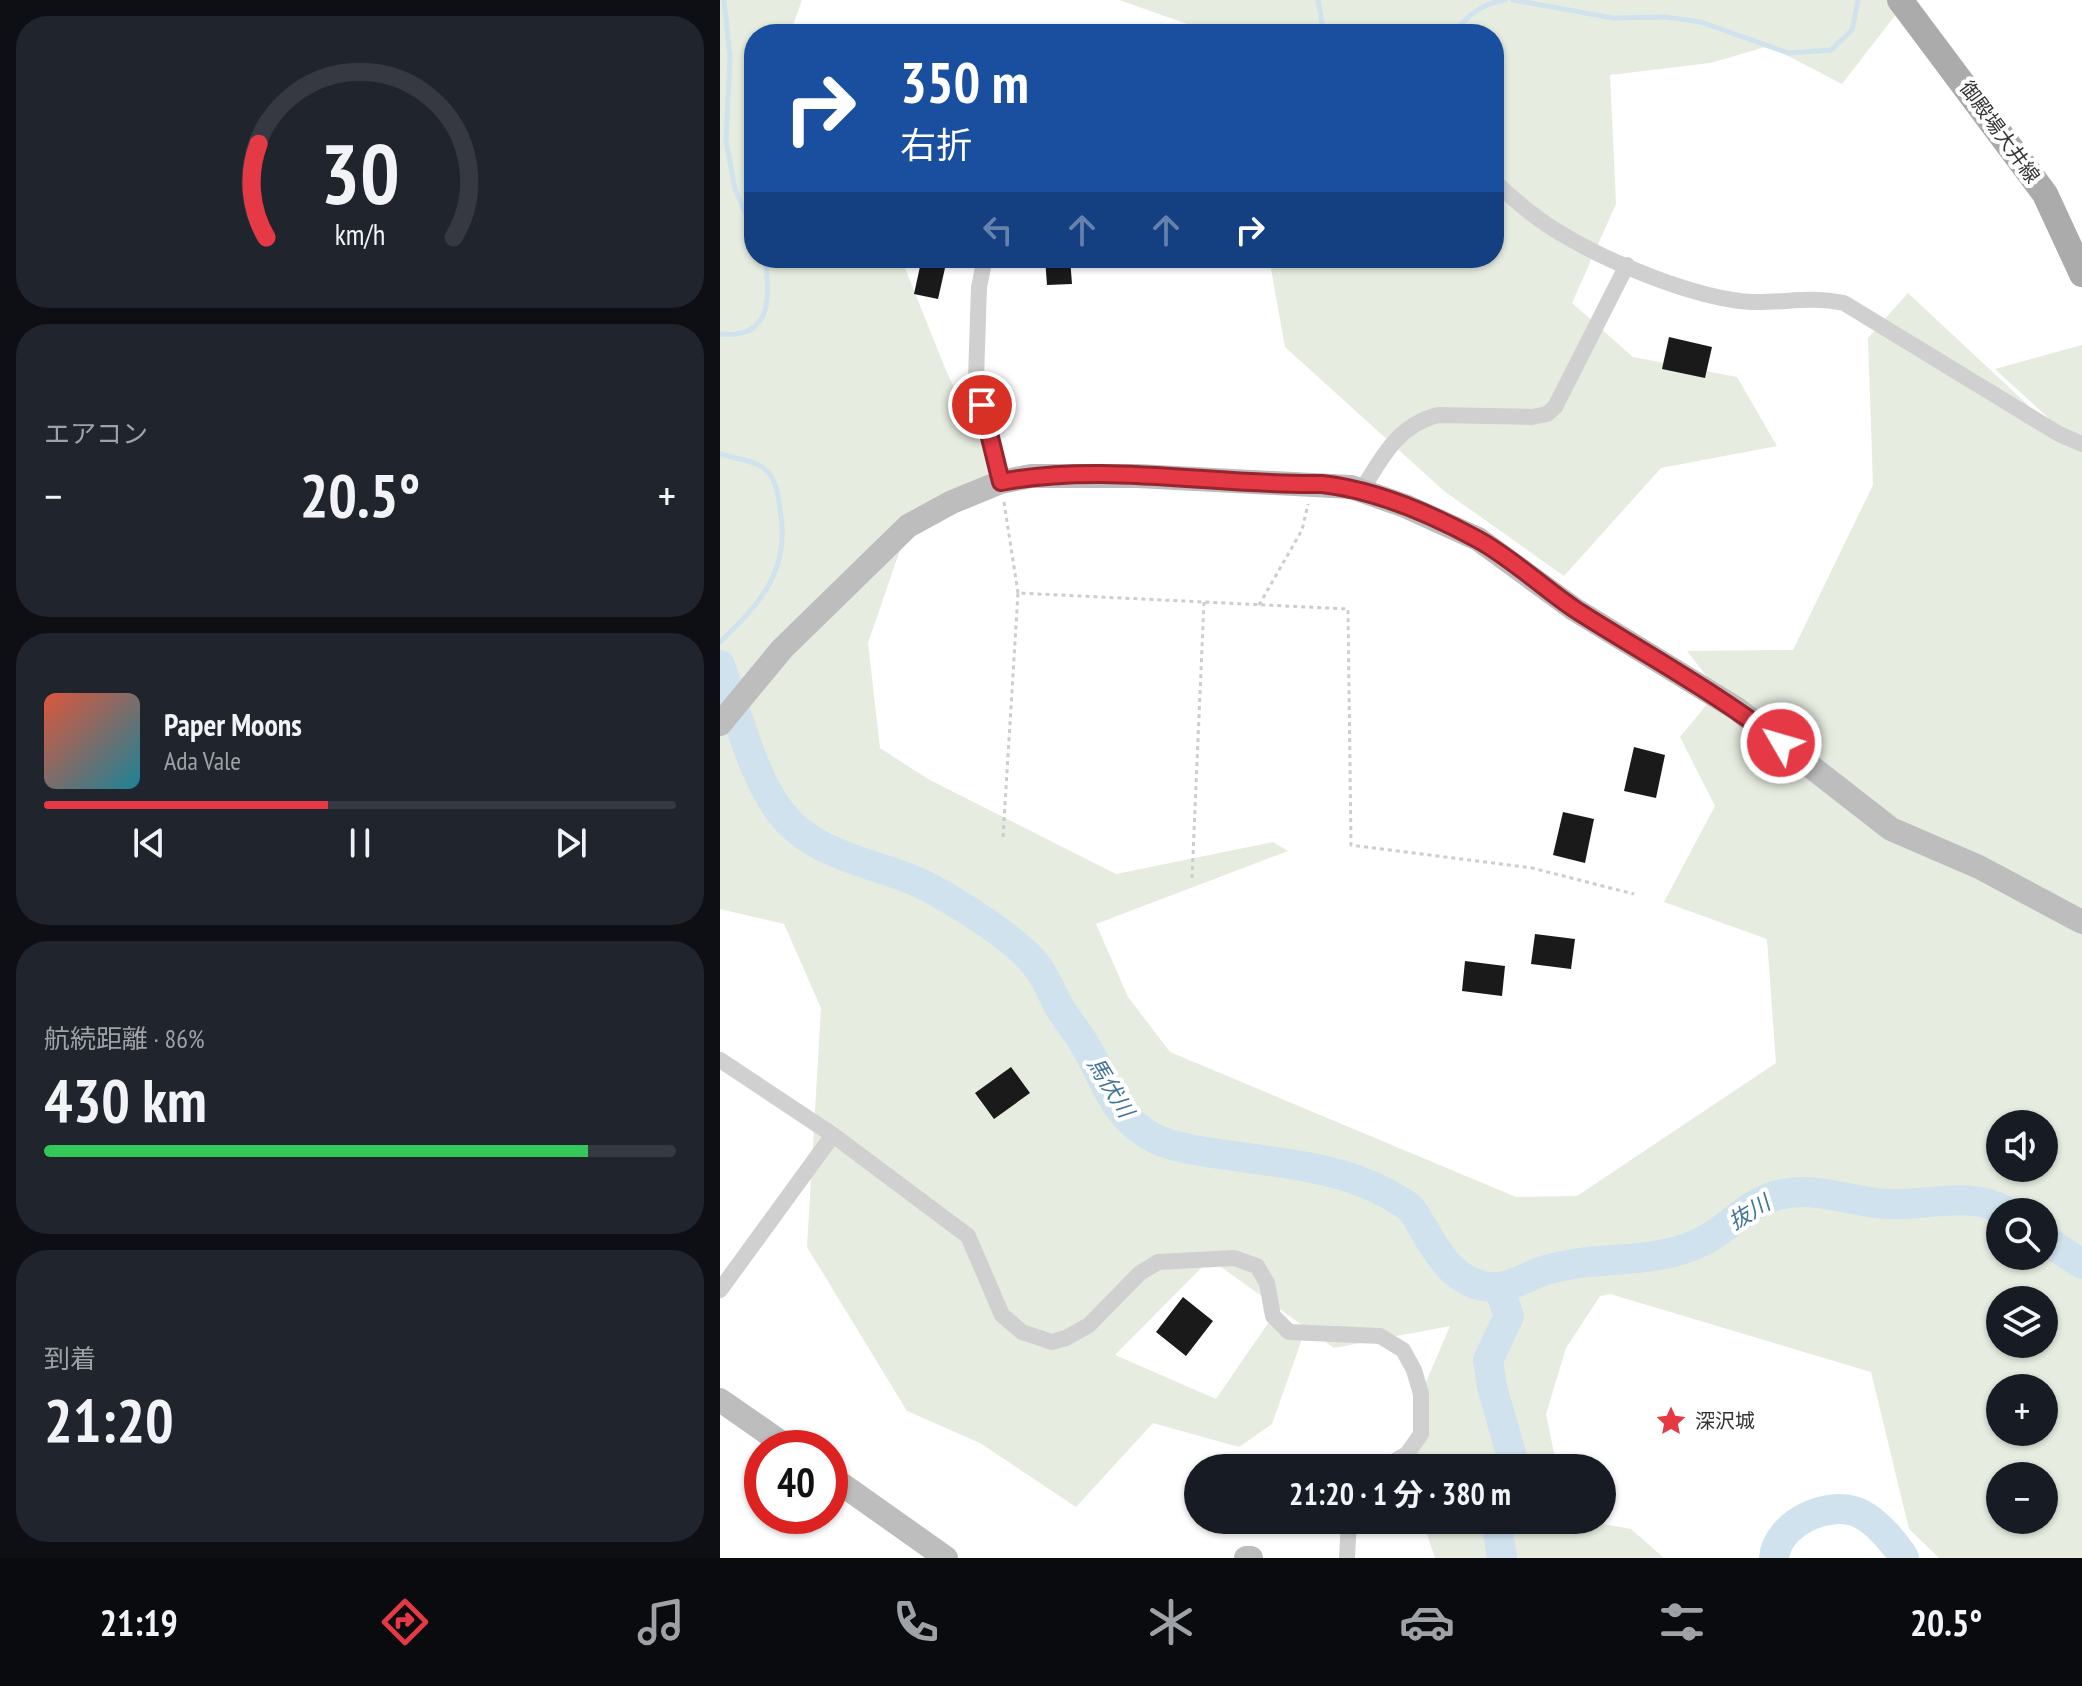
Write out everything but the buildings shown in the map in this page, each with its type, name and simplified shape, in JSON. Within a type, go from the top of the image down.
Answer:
[{"type":"main road","name":"御殿場大井線","points":[[1900,0],[2045,194],[2082,274]]},
{"type":"street","points":[[1504,190],[1562,234],[1627,265],[1710,295],[1752,302],[1818,298],[1844,303],[2059,434],[2082,444]]},
{"type":"street","points":[[1362,490],[1388,446],[1409,426],[1423,419],[1438,415],[1532,417],[1547,414],[1555,407],[1627,265]]},
{"type":"street","points":[[983,268],[979,287],[976,379],[1001,482]]},
{"type":"street","points":[[720,724],[782,649],[908,526],[952,502],[1001,482],[1031,476],[1138,476],[1313,484],[1362,490],[1478,539],[1574,609],[1737,709],[1891,829],[1979,867],[2082,922]]},
{"type":"street","points":[[720,1060],[833,1135],[968,1236],[1002,1315],[1022,1332],[1035,1338],[1052,1342],[1089,1325],[1140,1273],[1158,1262],[1234,1258],[1257,1266],[1267,1283],[1273,1316],[1289,1332],[1380,1336],[1403,1350],[1414,1370],[1421,1394],[1421,1434],[1407,1454]]},
{"type":"street","points":[[720,1290],[833,1135]]},
{"type":"street","points":[[720,1400],[763,1430]]},
{"type":"street","points":[[848,1489],[946,1558]]},
{"type":"street","points":[[1347,1558],[1348,1534]]},
{"type":"path","points":[[1001,482],[1018,593],[1003,837]]},
{"type":"path","points":[[1259,605],[1302,530],[1313,484]]},
{"type":"path","points":[[1018,593],[1348,609],[1351,845],[1532,868],[1634,894]]},
{"type":"path","points":[[1192,878],[1204,602]]},
{"type":"shaded area","points":[[720,0],[802,0],[794,24],[744,24],[744,268],[905,268],[977,437],[1007,471],[908,527],[868,643],[880,748],[928,779],[1116,874],[1273,842],[1288,851],[1096,924],[1128,997],[1170,1052],[1516,1197],[1577,1196],[1776,1063],[1767,939],[1664,902],[1715,806],[1680,737],[1718,691],[1687,651],[1793,650],[1873,485],[1868,338],[1908,293],[2059,434],[2082,442],[2082,1558],[1939,1558],[1909,1529],[1871,1372],[1610,1294],[1600,1296],[1566,1348],[1546,1414],[1554,1454],[1410,1454],[1421,1394],[1450,1326],[1334,1348],[1210,1259],[1115,1355],[1216,1399],[1273,1316],[1302,1339],[1272,1424],[1239,1447],[1153,1423],[1076,1507],[980,1443],[907,1411],[807,1247],[821,1008],[784,924],[720,909]]},
{"type":"shaded area","points":[[1119,0],[1907,0],[1842,84],[1769,46],[1710,63],[1610,75],[1616,204],[1572,303],[1633,357],[1737,377],[1777,446],[1661,468],[1564,576],[1444,491],[1285,347],[1271,268],[1504,268],[1504,24],[1187,24]]},
{"type":"shaded area","points":[[2082,345],[2082,436],[2055,424],[1995,369]]},
{"type":"shaded area","points":[[1616,1526],[1631,1529],[1664,1558],[1435,1558],[1427,1534],[1616,1534]]},
{"type":"waterway","points":[[724,0],[730,56],[726,141],[735,189],[744,210]]},
{"type":"waterway","points":[[1318,0],[1322,24]]},
{"type":"waterway","points":[[1462,24],[1488,4],[1505,0]]},
{"type":"waterway","points":[[1513,0],[1613,18],[1665,17],[1701,22],[1788,53],[1831,50],[1852,30],[1858,0]]},
{"type":"waterway","points":[[720,334],[737,334],[750,330],[759,322],[767,301],[766,268]]},
{"type":"waterway","points":[[720,454],[757,464],[770,474],[778,494],[782,532],[781,551],[770,584],[720,642]]},
{"type":"waterway","name":"馬伏川","points":[[720,665],[753,762],[781,813],[794,827],[823,847],[922,884],[972,913],[1018,947],[1042,974],[1120,1110],[1130,1121],[1156,1139],[1181,1147],[1331,1172],[1371,1186],[1410,1208],[1450,1268],[1469,1281],[1500,1287],[1566,1265],[1645,1257],[1684,1249],[1713,1236],[1757,1203],[1792,1192],[1820,1193],[1889,1204],[1950,1200],[1986,1204]]},
{"type":"waterway","name":"抜川","points":[[2058,1248],[2082,1264]]},
{"type":"waterway","name":"馬伏川","points":[[1499,1288],[1509,1316],[1488,1360],[1492,1387],[1511,1454]]},
{"type":"waterway","name":"馬伏川","points":[[1774,1558],[1777,1545],[1795,1524],[1835,1509],[1861,1514],[1873,1522],[1904,1558]]},
{"type":"waterway","name":"馬伏川","points":[[1498,1534],[1502,1558]]},
{"type":"place","name":"深沢城","points":[[1671,1421]]},
{"type":"route","points":[[982,405],[1001,482],[1031,476],[1138,476],[1322,484],[1351,487],[1405,506],[1478,539],[1574,609],[1737,709],[1781,743]]}]
